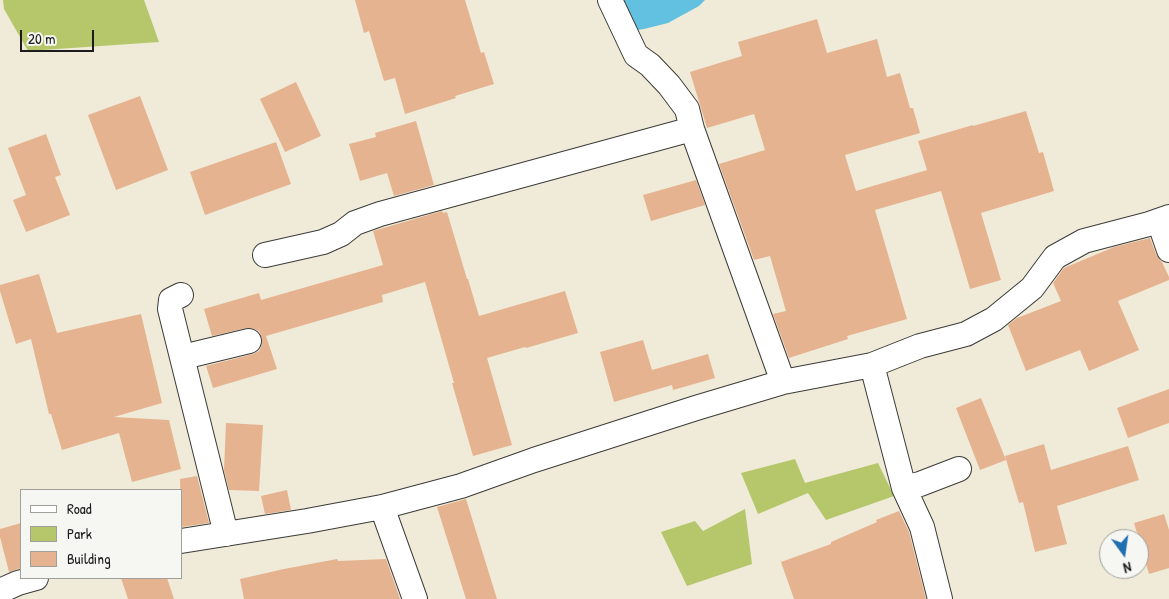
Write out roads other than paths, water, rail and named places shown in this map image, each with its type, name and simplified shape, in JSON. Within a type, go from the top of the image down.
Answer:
[{"type":"street","points":[[610,0],[636,55],[650,65],[669,85],[687,109],[692,129],[783,382]]},
{"type":"street","points":[[265,255],[323,242],[340,234],[355,223],[380,214],[692,129]]},
{"type":"street","points":[[182,541],[382,507],[460,486],[543,457],[783,382],[872,365],[920,346],[966,334],[994,319],[1032,288],[1055,257],[1084,241],[1164,219],[1169,250]]},
{"type":"street","points":[[181,295],[171,300],[170,309],[226,534]]},
{"type":"street","points":[[183,357],[249,341]]},
{"type":"street","points":[[872,365],[904,488],[922,527],[940,599]]},
{"type":"street","points":[[904,488],[959,469]]},
{"type":"street","points":[[382,507],[415,599]]},
{"type":"street","points":[[0,591],[32,579]]},
{"type":"water","points":[[617,0],[705,0],[699,6],[668,23],[631,31]]}]
